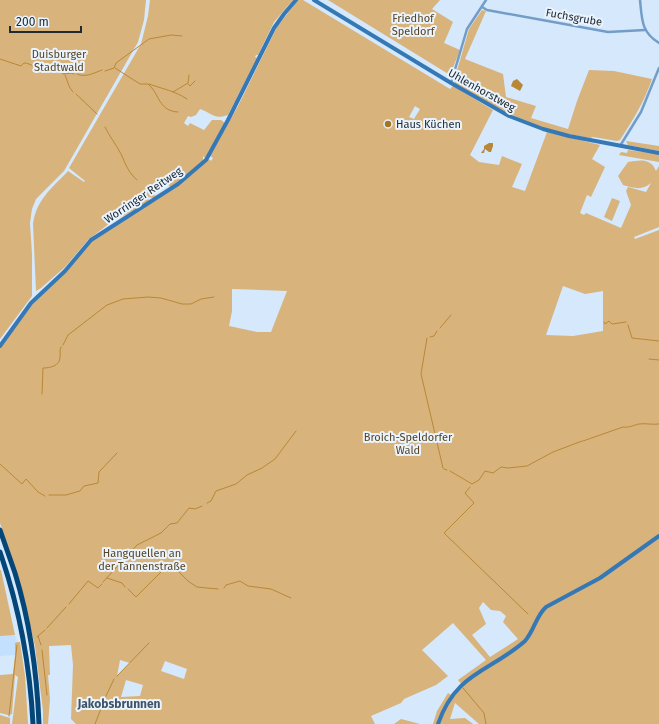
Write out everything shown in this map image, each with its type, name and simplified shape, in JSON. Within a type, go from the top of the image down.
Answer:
[{"type":"highway","points":[[0,530],[15,574],[27,625],[36,682],[40,724]]},
{"type":"highway","points":[[0,552],[14,598],[26,652],[33,724]]},
{"type":"street","name":"Worringer Reitweg","points":[[0,346],[31,303],[65,271],[91,240],[178,184],[206,160],[232,113],[274,28],[296,0]]},
{"type":"street","name":"Uhlenhorstweg","points":[[314,0],[451,83],[489,105],[526,123],[569,136],[659,152]]},
{"type":"street","points":[[451,83],[467,29],[486,0]]},
{"type":"street","points":[[640,0],[642,23],[645,30],[659,43]]},
{"type":"street","name":"Fuchsgrube","points":[[482,7],[487,10],[608,32],[645,30]]},
{"type":"street","points":[[620,146],[641,112],[659,68]]},
{"type":"street","points":[[438,724],[447,704],[460,685],[525,641],[532,631],[542,610],[600,578],[659,536]]},
{"type":"shaded area","points":[[517,79],[523,85],[520,91],[511,86],[513,81]]},
{"type":"shaded area","points":[[489,143],[493,143],[491,152],[485,149],[484,153],[481,153],[484,146]]},
{"type":"shaded area","points":[[13,635],[16,637],[17,642],[15,643],[15,655],[0,656],[0,636]]},
{"type":"green space","name":"Duisburger Stadtwald","points":[[0,0],[146,0],[144,20],[138,42],[64,171],[36,199],[32,209],[30,223],[32,296],[0,339]]},
{"type":"green space","points":[[150,0],[293,0],[274,22],[258,55],[255,57],[257,58],[228,115],[219,117],[200,109],[196,115],[191,117],[188,116],[184,123],[188,126],[190,123],[204,130],[212,120],[221,120],[225,123],[205,158],[203,156],[203,161],[175,184],[153,198],[148,197],[147,199],[150,200],[125,215],[115,219],[88,240],[65,267],[36,291],[33,224],[37,208],[51,189],[68,171],[84,182],[85,181],[69,168],[141,44],[148,16]],"holes":[[[165,180],[170,187],[155,196],[150,187],[160,181]]]},
{"type":"green space","name":"Broich-Speldorfer Wald","points":[[298,0],[303,0],[450,89],[453,86],[493,110],[470,155],[479,162],[499,165],[502,156],[522,164],[512,187],[525,191],[547,132],[600,145],[592,159],[605,167],[591,197],[587,195],[580,213],[584,215],[586,213],[621,228],[631,205],[626,191],[628,187],[646,192],[651,183],[641,188],[631,187],[623,185],[618,176],[628,162],[645,161],[651,164],[656,171],[659,166],[659,227],[634,237],[635,239],[659,230],[659,724],[479,724],[455,703],[450,719],[465,718],[473,724],[433,724],[437,711],[448,693],[453,696],[462,685],[458,680],[486,660],[453,623],[422,650],[448,676],[436,685],[371,716],[375,724],[76,724],[71,719],[73,665],[71,645],[49,646],[50,675],[48,675],[50,699],[48,724],[43,724],[43,711],[35,646],[17,574],[0,523],[0,348],[28,309],[92,241],[175,188],[209,159],[211,161],[213,158],[210,156],[238,106],[277,27]],"holes":[[[415,106],[420,109],[414,119],[409,117]],[[563,286],[585,294],[603,291],[603,331],[573,336],[546,335]],[[232,289],[287,291],[271,332],[257,332],[229,326],[232,311]],[[483,602],[491,610],[500,611],[506,616],[503,622],[518,639],[490,657],[472,635],[486,624],[479,608]],[[120,660],[130,663],[117,676]],[[165,661],[187,669],[184,679],[161,671]],[[126,680],[143,685],[140,696],[121,697]]]},
{"type":"green space","name":"Friedhof Speldorf","points":[[328,0],[440,0],[432,9],[453,22],[444,43],[460,50],[450,75]]},
{"type":"green space","points":[[482,10],[486,11],[465,59],[503,74],[506,97],[536,106],[531,118],[568,129],[589,70],[614,71],[652,79],[638,111],[620,140],[617,141],[583,137],[536,125],[485,101],[456,84],[454,81],[469,29]]},
{"type":"green space","points":[[626,141],[659,146],[659,151],[628,145]]},
{"type":"green space","points":[[628,150],[659,154],[659,162],[619,155],[621,152],[627,153]]},
{"type":"green space","points":[[612,198],[620,201],[612,221],[604,217]]},
{"type":"green space","points":[[1,570],[15,635],[0,636]]},
{"type":"green space","points":[[20,642],[25,676],[28,724],[12,724],[18,677],[15,675],[12,714],[8,715],[0,713],[0,675],[13,674],[15,643]]},
{"type":"green space","points":[[0,715],[10,718],[10,724],[0,724]]},
{"type":"green space","points":[[401,719],[420,724],[394,724]]},
{"type":"waterway","points":[[105,71],[114,68],[116,63],[149,39],[171,35],[182,36]]},
{"type":"waterway","points":[[0,59],[21,66],[24,63],[27,63],[42,71]]},
{"type":"waterway","points":[[115,68],[140,84],[148,84],[167,109],[178,112]]},
{"type":"waterway","points":[[46,71],[54,69],[63,74],[74,74]]},
{"type":"waterway","points":[[77,74],[93,74],[102,70]]},
{"type":"waterway","points":[[65,75],[73,92]]},
{"type":"waterway","points":[[173,92],[188,83],[189,75]]},
{"type":"waterway","points":[[188,84],[190,86],[195,81]]},
{"type":"waterway","points":[[149,84],[173,92],[187,99]]},
{"type":"waterway","points":[[76,94],[97,114]]},
{"type":"waterway","points":[[105,127],[119,150],[129,171],[137,180]]},
{"type":"waterway","points":[[63,345],[68,335],[107,305],[123,299],[148,297],[161,298],[182,304],[191,304],[201,299],[214,297]]},
{"type":"waterway","points":[[440,328],[451,315]]},
{"type":"waterway","points":[[604,322],[605,324],[609,321],[612,324],[626,322]]},
{"type":"waterway","points":[[628,325],[632,338],[659,341]]},
{"type":"waterway","points":[[430,337],[434,336],[437,331]]},
{"type":"waterway","points":[[427,338],[421,374],[443,468]]},
{"type":"waterway","points":[[42,394],[43,368],[51,367],[58,363],[60,360],[61,347]]},
{"type":"waterway","points":[[649,359],[659,360]]},
{"type":"waterway","points":[[583,441],[623,427],[629,427],[637,424],[659,424]]},
{"type":"waterway","points":[[207,503],[211,501],[216,491],[236,484],[247,475],[262,468],[275,459],[296,431]]},
{"type":"waterway","points":[[450,471],[472,484],[479,480],[485,471],[493,473],[501,467],[508,468],[527,466],[553,452],[582,441]]},
{"type":"waterway","points":[[49,495],[66,495],[80,491],[84,486],[98,483],[99,472],[117,453]]},
{"type":"waterway","points":[[0,464],[22,484],[26,479],[38,492],[45,496]]},
{"type":"waterway","points":[[470,487],[465,493],[474,503],[444,533],[528,614]]},
{"type":"waterway","points":[[103,582],[137,545],[161,533],[170,524],[177,523],[189,508],[195,509],[202,506]]},
{"type":"waterway","points":[[128,589],[136,597],[170,563],[188,581],[197,587],[218,589]]},
{"type":"waterway","points":[[107,578],[122,583],[125,587]]},
{"type":"waterway","points":[[69,604],[88,581],[98,588],[102,584]]},
{"type":"waterway","points":[[224,588],[226,585],[240,581],[248,586],[271,589],[291,598]]},
{"type":"waterway","points":[[47,628],[66,607]]},
{"type":"waterway","points":[[37,637],[45,630]]},
{"type":"waterway","points":[[38,636],[41,645]]},
{"type":"waterway","points":[[117,676],[149,643]]},
{"type":"waterway","points":[[9,716],[17,645]]},
{"type":"waterway","points":[[42,650],[47,695]]},
{"type":"waterway","points":[[95,724],[114,679]]},
{"type":"waterway","points":[[463,688],[484,713],[486,724]]},
{"type":"place","name":"Haus Küchen","points":[[388,124]]},
{"type":"district","name":"Jakobsbrunnen","points":[[119,704]]},
{"type":"park label","name":"Hangquellen an der Tannenstraße","points":[[142,559]]}]
